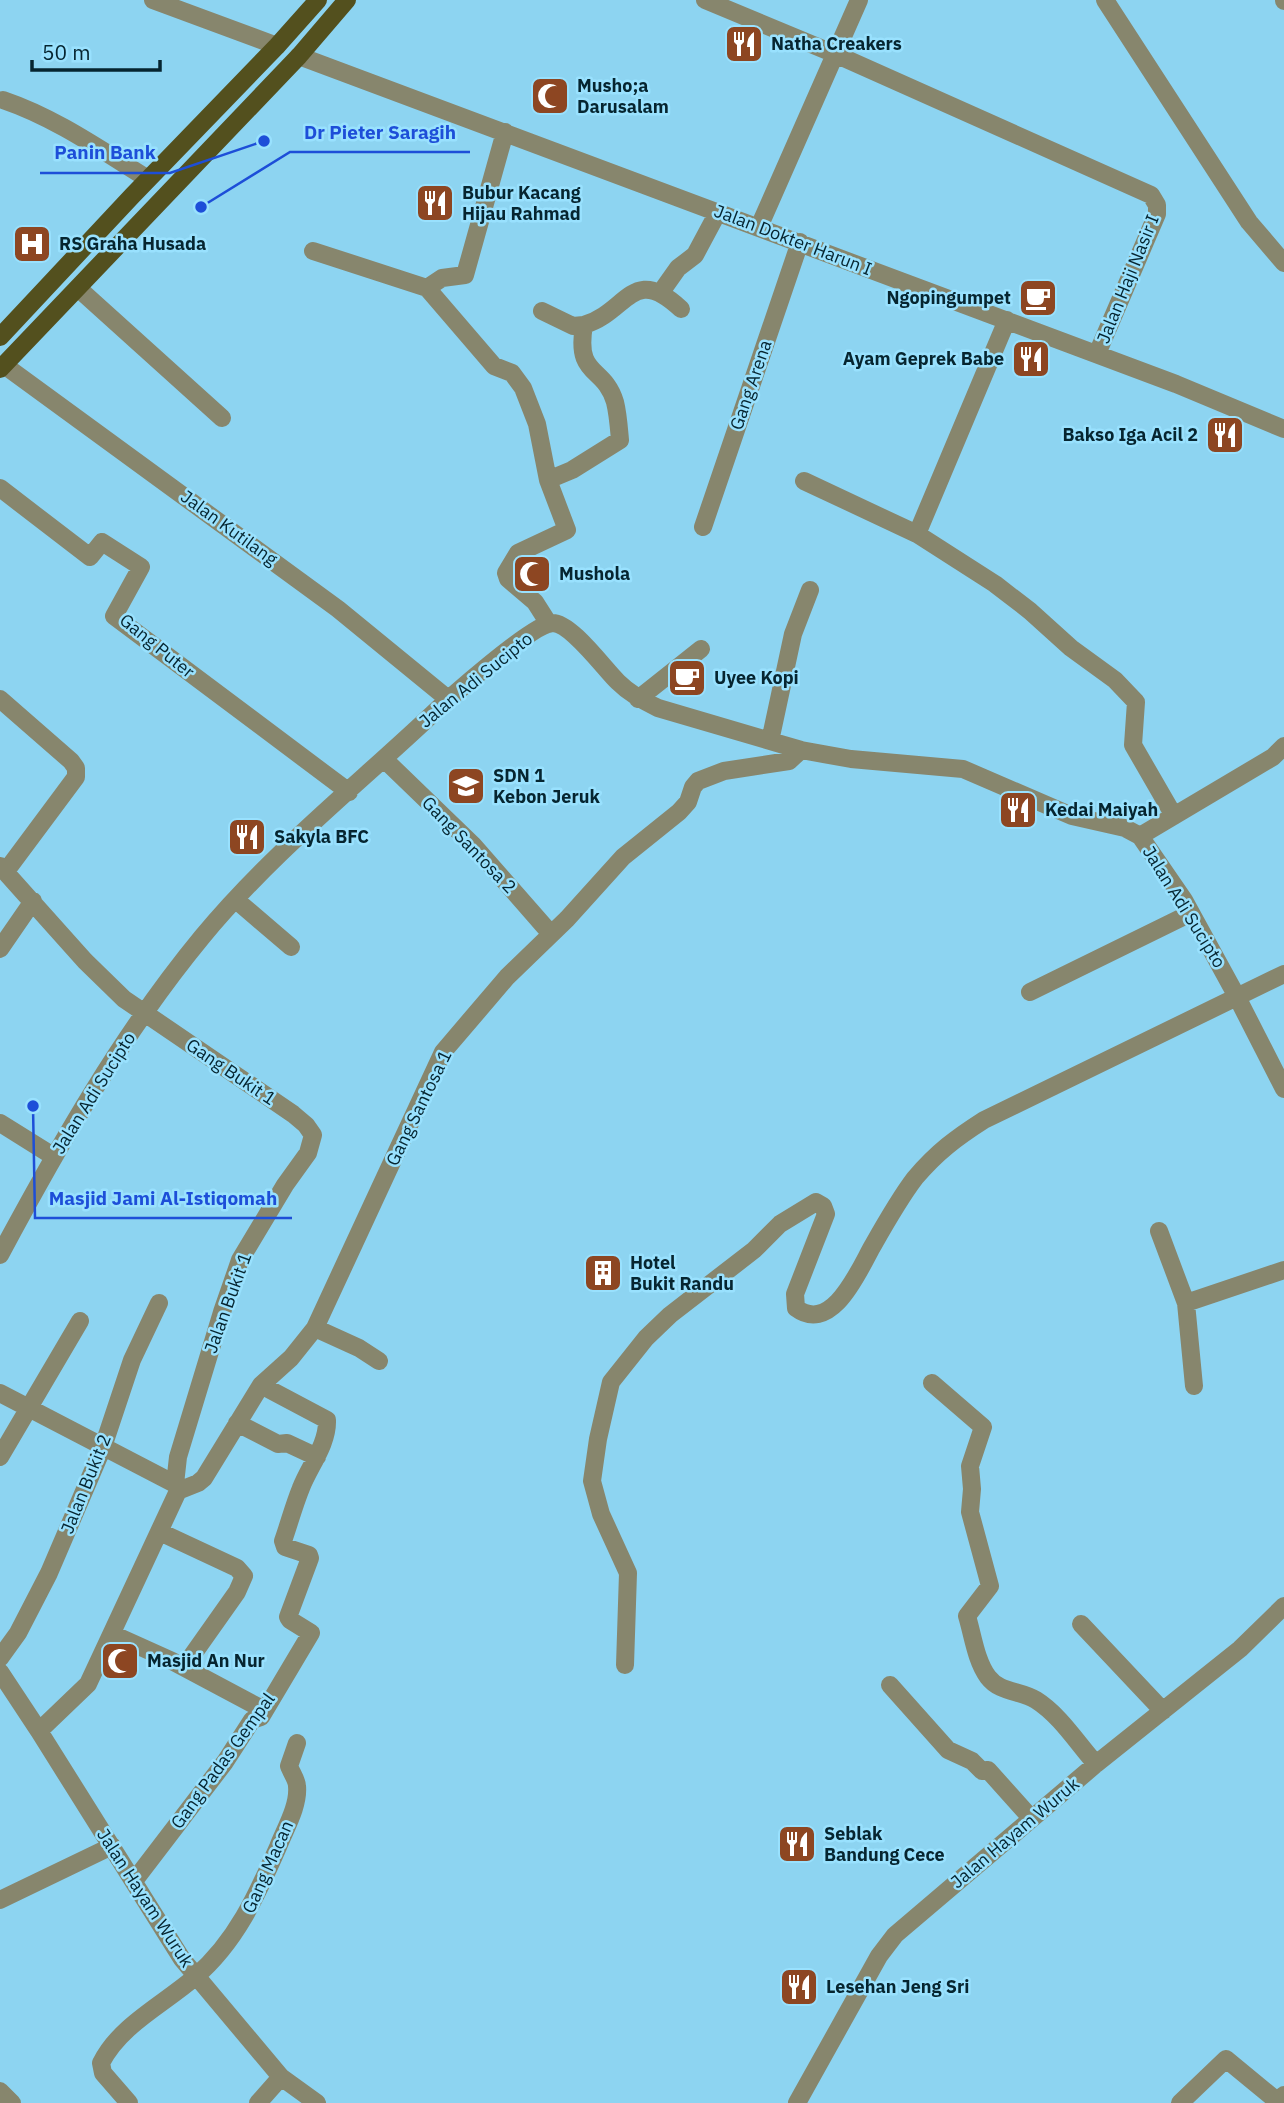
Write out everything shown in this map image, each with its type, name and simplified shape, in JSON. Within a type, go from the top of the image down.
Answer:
[{"type":"main road","points":[[0,337],[318,0]]},
{"type":"main road","points":[[2,367],[299,56],[347,0]]},
{"type":"main road","points":[[118,210],[137,227]]},
{"type":"street","points":[[153,0],[277,46]]},
{"type":"street","points":[[705,0],[835,54]]},
{"type":"street","points":[[759,227],[859,0]]},
{"type":"street","points":[[1105,0],[1249,222],[1284,263]]},
{"type":"street","name":"Jalan Haji Nasir I","points":[[835,54],[1143,190],[1155,200],[1155,218],[1097,354]]},
{"type":"street","name":"Jalan Dokter Harun I","points":[[299,56],[1097,354],[1284,429]]},
{"type":"street","points":[[4,100],[60,125],[148,179]]},
{"type":"street","points":[[427,288],[442,278],[461,277],[467,272],[505,132]]},
{"type":"street","points":[[661,292],[678,268],[695,254],[718,212]]},
{"type":"street","name":"Gang Arena","points":[[703,527],[800,242]]},
{"type":"street","points":[[313,251],[427,288],[495,366],[512,373],[523,388],[537,424],[548,480],[567,530],[518,553],[506,573],[508,579],[535,602],[549,624]]},
{"type":"street","points":[[79,289],[222,418]]},
{"type":"street","points":[[542,311],[573,326],[584,325],[597,321],[628,296],[652,289],[661,292],[681,309]]},
{"type":"street","points":[[917,534],[1007,320]]},
{"type":"street","points":[[548,480],[572,470],[620,440],[615,401],[585,363],[581,344],[584,325]]},
{"type":"street","name":"Jalan Kutilang","points":[[2,367],[338,609],[448,699]]},
{"type":"street","points":[[804,481],[917,534],[995,584],[1030,611],[1070,648],[1115,680],[1136,702],[1133,745],[1174,816]]},
{"type":"street","name":"Gang Puter","points":[[0,488],[90,557],[102,542],[141,567],[114,616],[349,792]]},
{"type":"street","points":[[769,741],[793,634],[810,590]]},
{"type":"street","name":"Jalan Adi Sucipto","points":[[0,1255],[53,1156],[144,1014],[202,937],[264,868],[448,699],[533,632],[549,624],[557,624],[575,636],[618,682],[638,699],[658,708],[801,750],[851,759],[963,769],[1072,816],[1125,828],[1140,836],[1191,913],[1236,995]]},
{"type":"street","points":[[638,699],[701,649]]},
{"type":"street","points":[[0,699],[63,753],[77,772],[76,777],[3,868]]},
{"type":"street","points":[[1140,836],[1273,757],[1284,746]]},
{"type":"street","name":"Gang Santosa 1","points":[[176,1488],[198,1483],[204,1478],[261,1385],[291,1358],[315,1328],[443,1052],[507,977],[623,857],[679,812],[688,802],[698,781],[724,771],[789,761],[801,750]]},
{"type":"street","name":"Gang Santosa 2","points":[[384,759],[472,845],[526,902],[551,934]]},
{"type":"street","name":"Gang Bukit 1","points":[[3,868],[85,961],[124,999],[293,1114],[313,1135]]},
{"type":"street","points":[[236,900],[291,947]]},
{"type":"street","points":[[0,949],[33,901]]},
{"type":"street","points":[[1030,992],[1191,913]]},
{"type":"street","points":[[625,1665],[628,1573],[601,1514],[592,1482],[597,1439],[611,1382],[646,1338],[670,1315],[754,1250],[780,1224],[816,1202],[823,1206],[826,1214],[795,1294],[796,1308],[804,1314],[816,1315],[825,1312],[848,1290],[913,1181],[951,1141],[984,1120],[1236,995],[1284,974]]},
{"type":"street","points":[[1236,995],[1284,1089]]},
{"type":"street","points":[[0,1123],[53,1156]]},
{"type":"street","name":"Jalan Bukit 1","points":[[40,1731],[88,1684],[160,1532],[176,1488],[178,1457],[240,1261],[285,1185],[308,1153],[313,1135]]},
{"type":"street","points":[[1158,1231],[1186,1303],[1194,1386]]},
{"type":"street","points":[[1186,1303],[1284,1270]]},
{"type":"street","name":"Jalan Bukit 2","points":[[0,1658],[18,1633],[49,1573],[103,1447],[132,1360],[159,1303]]},
{"type":"street","points":[[0,1457],[80,1321]]},
{"type":"street","points":[[315,1328],[359,1348],[379,1361]]},
{"type":"street","points":[[932,1383],[983,1427],[970,1466],[970,1512],[990,1586],[967,1616],[979,1660],[994,1684],[1004,1690],[1018,1692],[1037,1700],[1096,1765]]},
{"type":"street","name":"Gang Padas Gempal","points":[[134,1881],[225,1762],[252,1720],[261,1717],[311,1633],[288,1617],[310,1558],[309,1555],[285,1547],[283,1541],[302,1485],[317,1457],[326,1432],[327,1420],[261,1385]]},
{"type":"street","points":[[0,1393],[176,1488]]},
{"type":"street","points":[[236,1423],[278,1444],[287,1443],[317,1457]]},
{"type":"street","points":[[160,1532],[237,1568],[244,1576],[237,1592],[184,1667]]},
{"type":"street","name":"Jalan Hayam Wuruk","points":[[797,2103],[879,1956],[895,1935],[1031,1818],[1240,1649],[1281,1611]]},
{"type":"street","points":[[1081,1624],[1163,1712]]},
{"type":"street","points":[[112,1634],[184,1667],[264,1710]]},
{"type":"street","name":"Jalan Hayam Wuruk","points":[[0,1672],[40,1731],[182,1959],[281,2077],[317,2103]]},
{"type":"street","points":[[890,1685],[948,1750],[971,1761],[982,1772],[988,1770],[1031,1818]]},
{"type":"street","name":"Gang Macan","points":[[129,2103],[103,2073],[100,2067],[103,2059],[113,2045],[148,2012],[196,1977],[230,1940],[246,1917],[293,1810],[298,1785],[289,1766],[297,1743]]},
{"type":"street","points":[[0,1900],[112,1846]]},
{"type":"street","points":[[1180,2103],[1226,2059],[1278,2101],[1284,2095]]},
{"type":"street","points":[[258,2103],[281,2077]]},
{"type":"street","points":[[0,2091],[12,2103]]},
{"type":"place","name":"Natha Creakers","points":[[744,44]]},
{"type":"place","name":"Musho;a Darusalam","points":[[550,96]]},
{"type":"place","name":"Panin Bank","points":[[264,141]]},
{"type":"place","name":"Bubur Kacang Hijau Rahmad","points":[[435,203]]},
{"type":"place","name":"Dr Pieter Saragih","points":[[201,207]]},
{"type":"place","name":"RS Graha Husada","points":[[32,244]]},
{"type":"place","name":"Ngopingumpet","points":[[1038,298]]},
{"type":"place","name":"Ayam Geprek Babe","points":[[1031,359]]},
{"type":"place","name":"Bakso Iga Acil 2","points":[[1225,435]]},
{"type":"place","name":"Mushola","points":[[532,574]]},
{"type":"place","name":"Uyee Kopi","points":[[687,678]]},
{"type":"place","name":"SDN 1 Kebon Jeruk","points":[[466,786]]},
{"type":"place","name":"Kedai Maiyah","points":[[1018,810]]},
{"type":"place","name":"Sakyla BFC","points":[[247,837]]},
{"type":"place","name":"Masjid Jami Al-Istiqomah","points":[[33,1106]]},
{"type":"place","name":"Hotel Bukit Randu","points":[[603,1273]]},
{"type":"place","name":"Masjid An Nur","points":[[120,1661]]},
{"type":"place","name":"Seblak Bandung Cece","points":[[797,1844]]},
{"type":"place","name":"Lesehan Jeng Sri","points":[[799,1987]]}]
